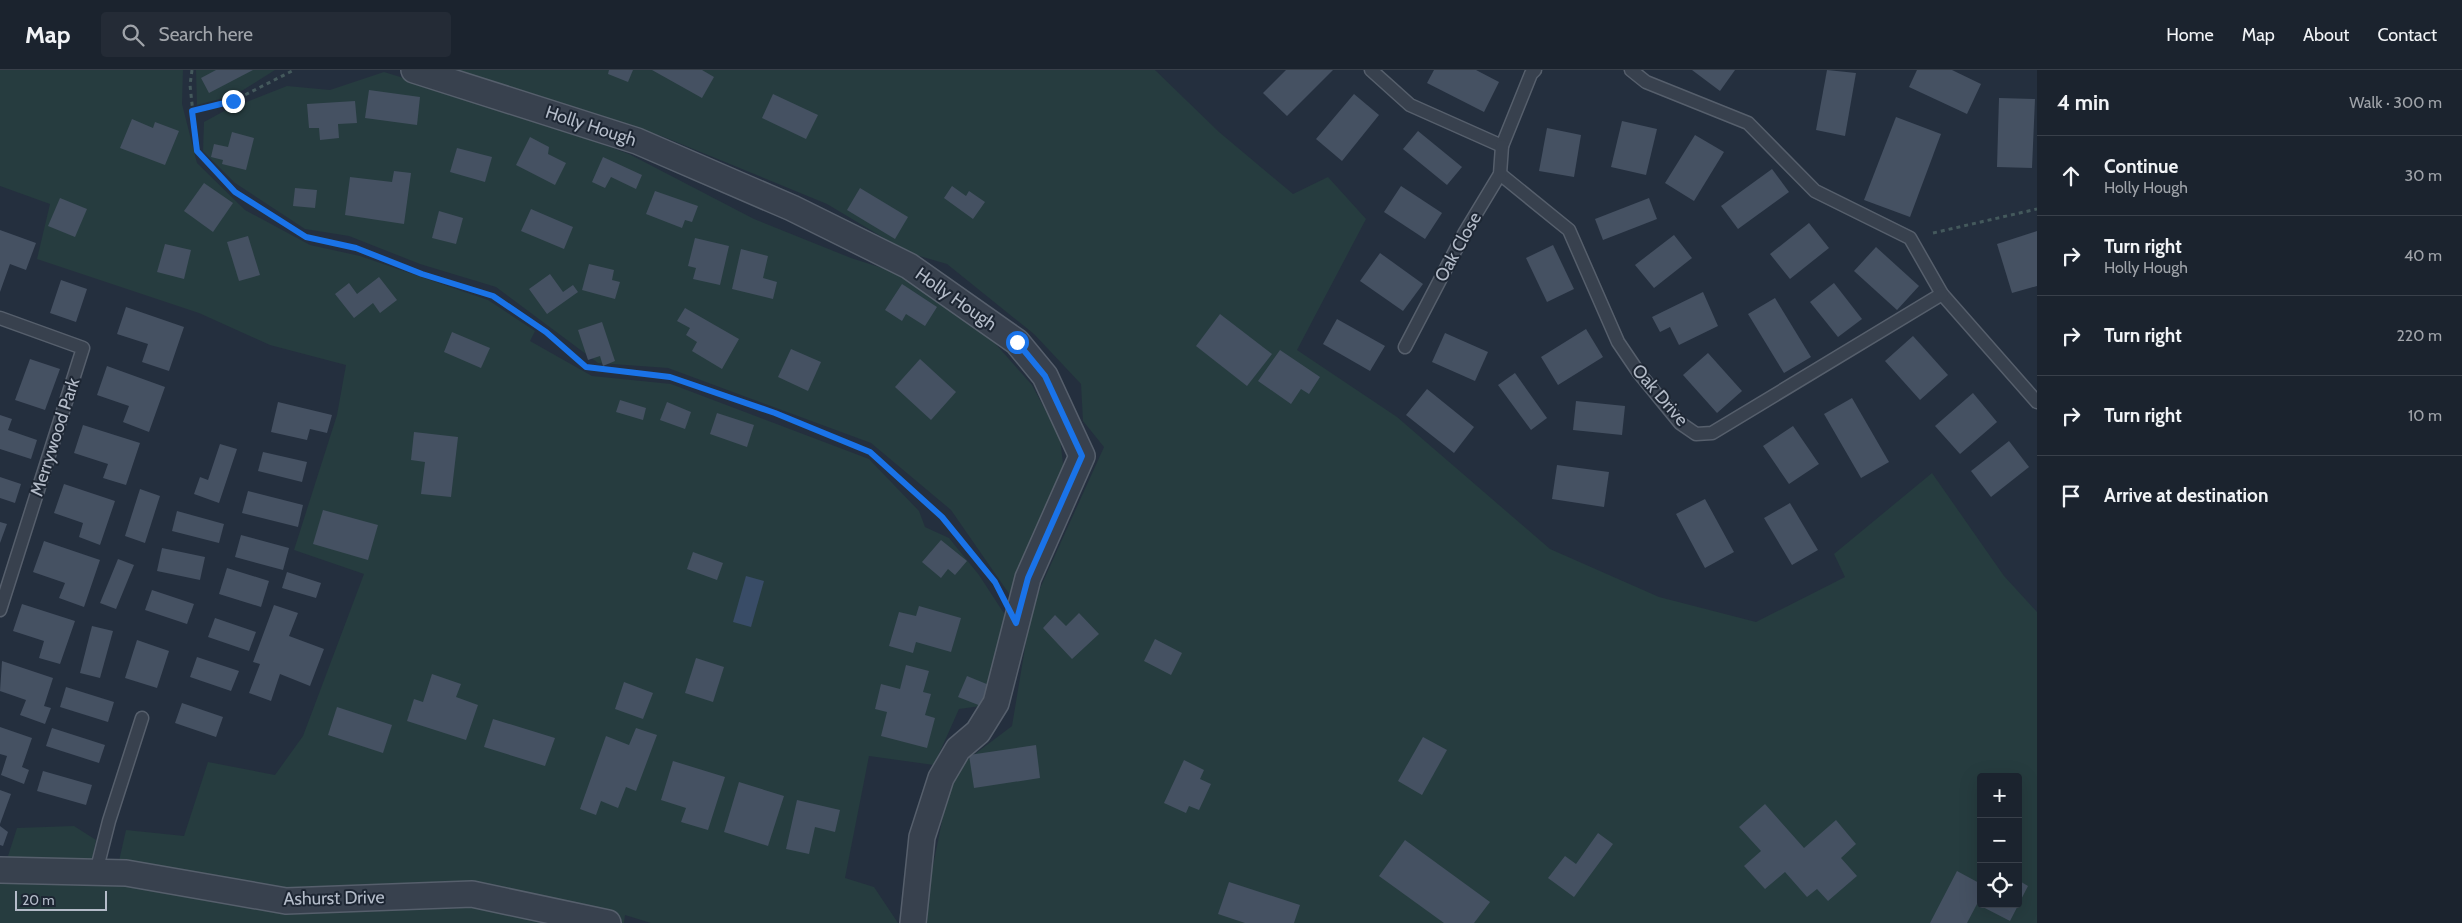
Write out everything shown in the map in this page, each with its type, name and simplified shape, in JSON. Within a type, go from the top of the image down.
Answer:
[{"type":"street","name":"Holly Hough","points":[[414,70],[637,141],[792,208],[909,266],[1017,342],[1045,376],[1082,456],[1028,578],[996,703],[978,732],[958,749],[941,778],[922,837],[913,923]]},
{"type":"street","name":"Ashurst Drive","points":[[0,870],[126,873],[286,901],[472,894],[608,923]]},
{"type":"lane","points":[[1371,70],[1410,105],[1502,146]]},
{"type":"lane","name":"Oak Close","points":[[1405,347],[1465,232],[1500,174],[1502,146],[1531,74],[1535,70]]},
{"type":"lane","points":[[1631,70],[1646,82],[1748,123],[1815,191],[1910,238],[1942,294],[2037,402]]},
{"type":"lane","name":"Oak Drive","points":[[1500,174],[1570,230],[1618,342],[1639,373],[1680,423],[1696,434],[1712,433],[1942,294]]},
{"type":"lane","name":"Merrywood Park","points":[[0,318],[83,348],[0,610]]},
{"type":"lane","points":[[96,872],[109,821],[142,718]]},
{"type":"path","points":[[192,70],[190,85],[197,151],[235,192],[306,237],[356,248],[422,274],[493,296],[546,332],[586,367],[670,377],[775,413],[870,452],[942,517],[995,582],[1016,623]]},
{"type":"path","points":[[192,111],[233,101],[294,70]]},
{"type":"path","points":[[1910,238],[2037,209]]},
{"type":"green space","points":[[0,70],[183,70],[182,104],[197,163],[245,210],[310,245],[360,256],[488,300],[535,331],[530,341],[592,376],[671,384],[869,459],[919,511],[925,527],[949,538],[979,575],[1007,618],[989,685],[981,706],[959,709],[934,765],[869,756],[845,878],[874,887],[898,923],[651,923],[625,915],[624,923],[0,923],[0,881],[17,828],[74,826],[96,840],[87,885],[122,884],[119,861],[126,830],[184,836],[208,762],[275,775],[303,736],[364,574],[294,550],[337,415],[346,365],[270,345],[199,313],[37,259],[50,204],[0,186]]},
{"type":"green space","points":[[196,70],[275,70],[235,95],[197,105]]},
{"type":"green space","points":[[450,70],[1155,70],[1219,132],[1293,194],[1328,177],[1366,219],[1297,350],[1397,417],[1550,549],[1659,597],[1756,622],[1845,577],[1834,554],[1932,473],[2004,576],[2037,612],[2037,923],[927,923],[929,886],[945,806],[959,766],[1012,726],[1032,606],[1104,447],[1083,421],[1081,384],[1034,334],[947,264],[909,253],[827,204],[664,137]]},
{"type":"green space","points":[[384,72],[508,110],[629,154],[754,219],[851,258],[904,275],[993,341],[1032,385],[1060,438],[1064,472],[1012,598],[951,510],[871,443],[668,368],[598,363],[496,287],[420,264],[349,236],[305,229],[235,183],[203,151],[204,122],[226,110],[287,86],[330,90]]},
{"type":"water","points":[[746,576],[764,581],[751,627],[733,622]]},
{"type":"building","points":[[216,70],[253,70],[209,93],[201,78]]},
{"type":"building","points":[[609,70],[633,70],[628,82],[608,74]]},
{"type":"building","points":[[652,70],[702,70],[714,77],[702,98]]},
{"type":"building","points":[[1286,70],[1333,70],[1287,116],[1263,93]]},
{"type":"building","points":[[1434,70],[1476,70],[1499,82],[1484,112],[1427,83]]},
{"type":"building","points":[[1692,70],[1735,70],[1720,91]]},
{"type":"building","points":[[1827,70],[1856,73],[1845,136],[1816,130]]},
{"type":"building","points":[[1917,70],[1952,70],[1981,84],[1967,114],[1909,87]]},
{"type":"building","points":[[369,90],[420,97],[417,125],[365,118]]},
{"type":"building","points":[[773,94],[818,115],[806,139],[762,118]]},
{"type":"building","points":[[1354,94],[1379,115],[1342,161],[1316,139]]},
{"type":"building","points":[[1999,98],[2035,99],[2032,168],[1997,167]]},
{"type":"building","points":[[355,101],[357,123],[338,124],[339,138],[320,140],[319,128],[309,128],[307,104]]},
{"type":"building","points":[[1896,117],[1941,134],[1910,217],[1864,200]]},
{"type":"building","points":[[132,119],[153,128],[155,122],[179,131],[165,165],[120,148]]},
{"type":"building","points":[[1622,121],[1657,129],[1646,175],[1611,167]]},
{"type":"building","points":[[1547,128],[1581,135],[1574,177],[1539,171]]},
{"type":"building","points":[[1418,131],[1462,167],[1447,185],[1403,149]]},
{"type":"building","points":[[232,132],[254,138],[246,170],[222,164],[223,160],[211,157],[214,144],[228,147]]},
{"type":"building","points":[[1695,135],[1724,152],[1694,201],[1665,183]]},
{"type":"building","points":[[530,137],[549,147],[548,154],[566,163],[555,185],[516,165]]},
{"type":"building","points":[[457,148],[492,157],[485,182],[450,172]]},
{"type":"building","points":[[603,157],[642,175],[636,189],[611,177],[605,188],[592,182]]},
{"type":"building","points":[[1772,169],[1789,192],[1738,229],[1721,206]]},
{"type":"building","points":[[394,171],[411,173],[404,224],[345,215],[350,177],[392,182]]},
{"type":"building","points":[[204,183],[233,203],[213,232],[184,211]]},
{"type":"building","points":[[952,186],[966,196],[969,191],[985,202],[973,219],[944,198]]},
{"type":"building","points":[[1401,186],[1442,213],[1425,239],[1384,212]]},
{"type":"building","points":[[295,188],[317,190],[315,208],[293,206]]},
{"type":"building","points":[[860,188],[908,217],[895,239],[847,210]]},
{"type":"building","points":[[655,191],[698,206],[692,222],[685,220],[682,228],[646,214]]},
{"type":"building","points":[[60,198],[87,209],[75,237],[48,226]]},
{"type":"building","points":[[1649,198],[1657,219],[1603,240],[1595,219]]},
{"type":"building","points":[[531,209],[573,227],[564,249],[521,231]]},
{"type":"building","points":[[439,211],[463,218],[456,244],[432,238]]},
{"type":"building","points":[[1809,223],[1829,248],[1790,279],[1770,254]]},
{"type":"building","points":[[0,230],[36,243],[26,270],[10,264],[0,292]]},
{"type":"building","points":[[2037,231],[2037,286],[2012,293],[1997,244]]},
{"type":"building","points":[[1674,235],[1692,258],[1654,288],[1635,265]]},
{"type":"building","points":[[248,236],[260,275],[239,281],[227,242]]},
{"type":"building","points":[[695,238],[729,246],[720,285],[693,279],[696,268],[688,266]]},
{"type":"building","points":[[165,244],[191,250],[184,279],[157,272]]},
{"type":"building","points":[[1553,245],[1574,289],[1547,302],[1526,258]]},
{"type":"building","points":[[1876,247],[1919,286],[1897,310],[1854,271]]},
{"type":"building","points":[[741,249],[768,256],[763,278],[777,282],[773,299],[732,289]]},
{"type":"building","points":[[1380,253],[1423,284],[1403,311],[1360,281]]},
{"type":"building","points":[[589,264],[614,270],[612,280],[620,282],[615,299],[582,290]]},
{"type":"building","points":[[550,274],[563,292],[573,285],[578,292],[547,314],[529,289]]},
{"type":"building","points":[[379,277],[397,300],[380,313],[373,303],[354,318],[335,294],[349,283],[357,294]]},
{"type":"building","points":[[61,280],[87,289],[76,322],[50,313]]},
{"type":"building","points":[[1834,283],[1862,319],[1838,337],[1810,302]]},
{"type":"building","points":[[902,284],[937,307],[925,326],[906,314],[902,321],[885,310]]},
{"type":"building","points":[[1703,292],[1718,326],[1679,345],[1670,327],[1660,332],[1652,317]]},
{"type":"building","points":[[1775,298],[1811,357],[1784,373],[1748,314]]},
{"type":"building","points":[[126,307],[184,327],[169,371],[142,362],[148,344],[117,334]]},
{"type":"building","points":[[685,308],[739,339],[722,369],[692,351],[697,342],[686,335],[690,328],[677,321]]},
{"type":"building","points":[[1220,314],[1272,354],[1247,386],[1196,346]]},
{"type":"building","points":[[1337,319],[1385,346],[1370,371],[1323,344]]},
{"type":"building","points":[[602,322],[615,361],[603,366],[600,356],[588,360],[578,330]]},
{"type":"building","points":[[1586,329],[1603,357],[1558,385],[1541,357]]},
{"type":"building","points":[[452,332],[490,348],[481,368],[444,352]]},
{"type":"building","points":[[1445,333],[1488,352],[1475,381],[1432,362]]},
{"type":"building","points":[[1913,336],[1948,375],[1920,400],[1885,361]]},
{"type":"building","points":[[791,349],[821,362],[808,391],[778,377]]},
{"type":"building","points":[[1280,350],[1320,377],[1309,394],[1301,389],[1291,404],[1258,381]]},
{"type":"building","points":[[1708,353],[1742,391],[1717,413],[1683,375]]},
{"type":"building","points":[[30,359],[60,369],[45,410],[15,400]]},
{"type":"building","points":[[920,359],[956,392],[931,420],[895,387]]},
{"type":"building","points":[[107,366],[165,387],[149,432],[123,422],[129,406],[97,395]]},
{"type":"building","points":[[1515,373],[1547,418],[1531,430],[1498,385]]},
{"type":"building","points":[[1427,389],[1474,427],[1454,453],[1406,415]]},
{"type":"building","points":[[1973,393],[1997,422],[1960,454],[1935,426]]},
{"type":"building","points":[[1852,398],[1889,462],[1861,478],[1824,414]]},
{"type":"building","points":[[620,400],[646,408],[643,420],[616,412]]},
{"type":"building","points":[[1576,401],[1625,406],[1622,435],[1573,430]]},
{"type":"building","points":[[278,402],[332,415],[327,433],[310,429],[307,440],[271,432]]},
{"type":"building","points":[[667,402],[691,412],[685,429],[660,420]]},
{"type":"building","points":[[717,413],[754,425],[747,447],[710,434]]},
{"type":"building","points":[[0,415],[12,419],[8,430],[37,440],[31,459],[0,449]]},
{"type":"building","points":[[83,425],[140,443],[126,485],[103,478],[108,464],[74,453]]},
{"type":"building","points":[[1793,426],[1819,464],[1789,484],[1763,446]]},
{"type":"building","points":[[414,432],[458,437],[451,497],[421,494],[425,462],[411,460]]},
{"type":"building","points":[[2009,441],[2029,467],[1991,497],[1971,471]]},
{"type":"building","points":[[220,444],[237,449],[219,503],[194,494],[200,477],[208,480]]},
{"type":"building","points":[[263,452],[307,462],[302,482],[258,471]]},
{"type":"building","points":[[1557,465],[1609,472],[1604,507],[1552,499]]},
{"type":"building","points":[[0,477],[21,484],[15,503],[0,498]]},
{"type":"building","points":[[64,484],[115,501],[100,545],[79,537],[83,523],[54,513]]},
{"type":"building","points":[[140,489],[160,496],[145,543],[125,536]]},
{"type":"building","points":[[248,491],[303,505],[298,527],[242,513]]},
{"type":"building","points":[[1705,499],[1734,552],[1705,568],[1676,514]]},
{"type":"building","points":[[1790,503],[1818,550],[1792,565],[1764,518]]},
{"type":"building","points":[[323,510],[378,525],[368,560],[313,544]]},
{"type":"building","points":[[177,511],[224,524],[219,543],[172,531]]},
{"type":"building","points":[[0,522],[7,524],[0,543]]},
{"type":"building","points":[[241,535],[289,548],[283,570],[235,557]]},
{"type":"building","points":[[941,540],[967,561],[955,575],[948,569],[941,578],[922,562]]},
{"type":"building","points":[[44,541],[100,560],[84,607],[59,598],[65,583],[33,572]]},
{"type":"building","points":[[162,548],[205,557],[200,580],[157,571]]},
{"type":"building","points":[[693,552],[723,563],[717,580],[687,569]]},
{"type":"building","points":[[118,559],[134,565],[116,609],[100,603]]},
{"type":"building","points":[[227,568],[269,581],[261,607],[219,594]]},
{"type":"building","points":[[287,572],[321,583],[316,598],[282,588]]},
{"type":"building","points":[[152,590],[194,604],[187,624],[145,610]]},
{"type":"building","points":[[22,604],[75,621],[60,664],[39,658],[44,641],[13,631]]},
{"type":"building","points":[[274,605],[298,613],[289,636],[324,649],[310,686],[280,674],[271,701],[249,693],[260,664],[253,662]]},
{"type":"building","points":[[919,606],[961,618],[951,652],[916,642],[913,653],[889,646],[899,612],[916,616]]},
{"type":"building","points":[[1079,613],[1099,634],[1072,659],[1043,628],[1055,615],[1066,626]]},
{"type":"building","points":[[215,618],[256,632],[249,651],[208,637]]},
{"type":"building","points":[[92,626],[113,631],[100,678],[80,673]]},
{"type":"building","points":[[1155,639],[1182,653],[1171,675],[1144,661]]},
{"type":"building","points":[[137,640],[169,651],[157,688],[125,678]]},
{"type":"building","points":[[197,657],[239,671],[231,691],[190,677]]},
{"type":"building","points":[[696,658],[724,667],[713,702],[685,693]]},
{"type":"building","points":[[2,661],[53,678],[44,706],[51,708],[45,724],[20,715],[26,700],[0,691]]},
{"type":"building","points":[[906,665],[929,671],[923,692],[931,694],[925,715],[935,718],[927,748],[881,736],[887,712],[875,709],[881,684],[900,689]]},
{"type":"building","points":[[432,674],[461,684],[456,697],[478,705],[466,740],[407,721],[414,699],[423,702]]},
{"type":"building","points":[[967,676],[989,685],[981,706],[958,697]]},
{"type":"building","points":[[624,682],[653,693],[643,719],[615,709]]},
{"type":"building","points":[[66,687],[114,702],[108,722],[60,707]]},
{"type":"building","points":[[182,703],[223,717],[216,737],[175,723]]},
{"type":"building","points":[[337,707],[392,725],[383,753],[328,735]]},
{"type":"building","points":[[493,719],[555,738],[545,766],[484,747]]},
{"type":"building","points":[[0,727],[32,738],[22,767],[29,770],[24,784],[1,775],[7,756],[0,754]]},
{"type":"building","points":[[52,728],[105,745],[99,763],[46,746]]},
{"type":"building","points":[[636,728],[657,735],[636,791],[626,787],[618,808],[601,801],[596,815],[580,809],[606,736],[629,745]]},
{"type":"building","points":[[1423,737],[1447,750],[1422,795],[1398,781]]},
{"type":"building","points":[[1036,745],[1040,778],[974,788],[969,755]]},
{"type":"building","points":[[1184,760],[1204,770],[1200,779],[1211,784],[1199,810],[1189,806],[1186,813],[1164,803]]},
{"type":"building","points":[[673,761],[725,777],[708,830],[681,822],[686,808],[661,800]]},
{"type":"building","points":[[43,771],[92,785],[86,805],[37,791]]},
{"type":"building","points":[[739,782],[784,796],[768,846],[724,832]]},
{"type":"building","points":[[0,790],[11,794],[0,824]]},
{"type":"building","points":[[797,800],[840,810],[835,832],[815,827],[809,854],[786,849]]},
{"type":"building","points":[[1765,804],[1804,848],[1836,820],[1856,844],[1841,858],[1857,876],[1828,901],[1817,889],[1807,897],[1785,872],[1765,889],[1744,866],[1761,851],[1739,827]]},
{"type":"building","points":[[0,826],[8,832],[3,846],[0,845]]},
{"type":"building","points":[[1598,833],[1613,844],[1574,897],[1548,878],[1565,856],[1576,864]]},
{"type":"building","points":[[1405,840],[1490,902],[1474,923],[1444,923],[1379,876]]},
{"type":"building","points":[[1957,871],[1977,882],[1977,904],[1967,923],[1930,923]]},
{"type":"building","points":[[1229,882],[1300,905],[1294,923],[1245,923],[1218,914]]},
{"type":"building","points":[[2022,882],[2028,886],[2022,898]]},
{"type":"building","points":[[1985,908],[2017,908],[2010,921]]},
{"type":"route","points":[[233,101],[192,111],[197,151],[235,192],[306,237],[356,248],[422,274],[493,296],[546,332],[586,367],[670,377],[775,413],[870,452],[942,517],[995,582],[1016,623],[1028,578],[1082,456],[1045,376],[1017,342]]}]
